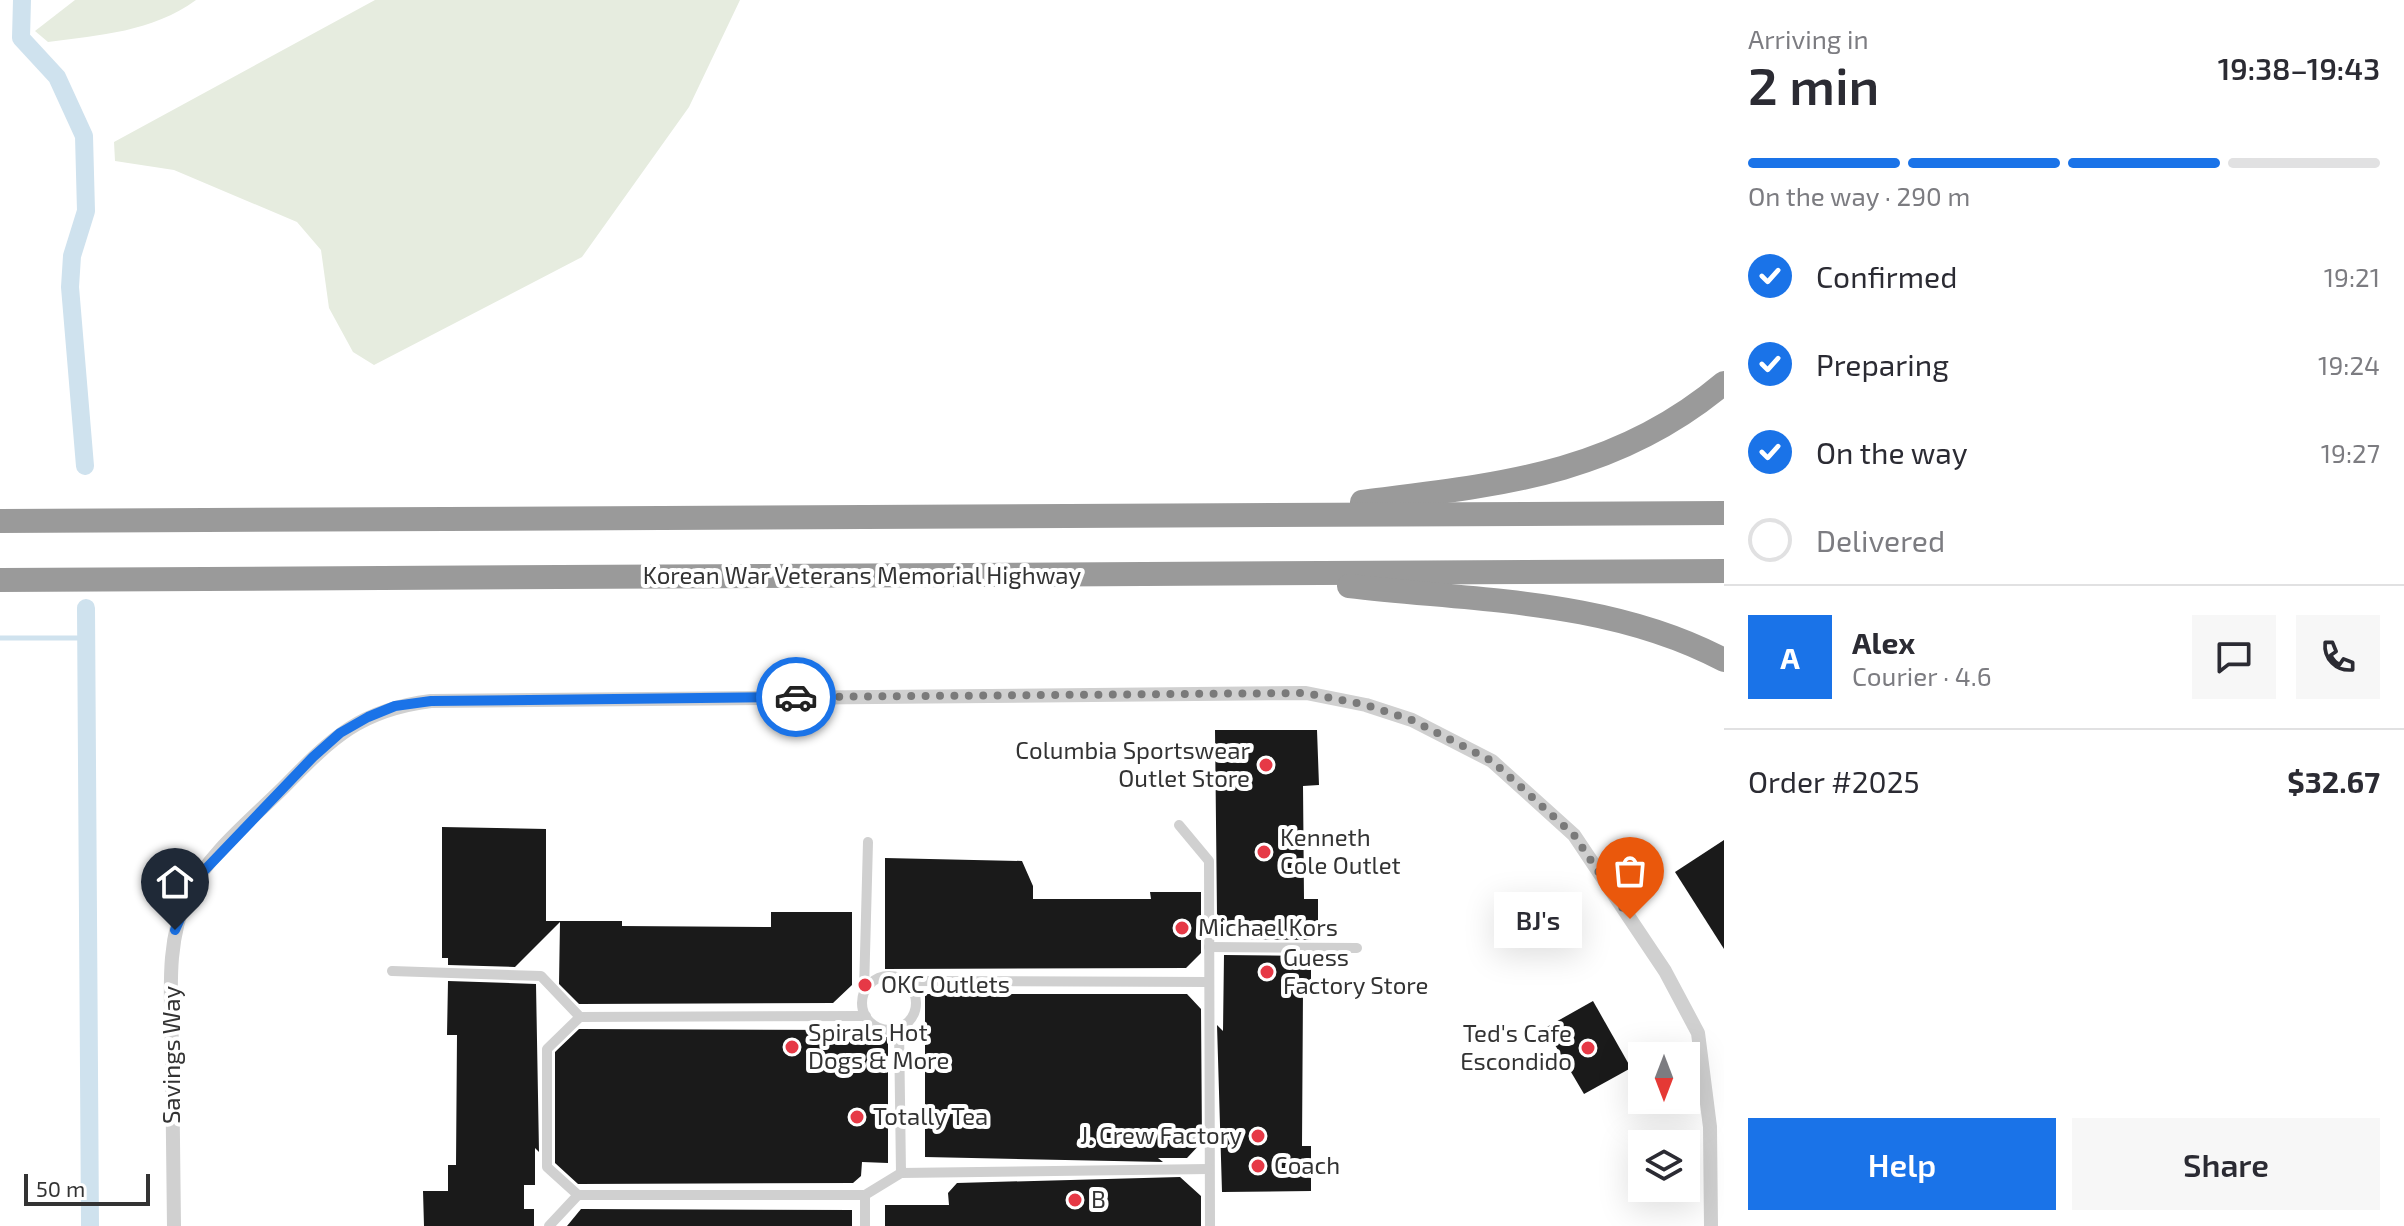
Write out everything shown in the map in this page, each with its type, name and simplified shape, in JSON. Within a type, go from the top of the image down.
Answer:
[{"type":"highway","points":[[1261,516],[1539,477],[1628,444],[1688,411],[1724,383]]},
{"type":"highway","points":[[0,521],[1724,513]]},
{"type":"highway","name":"Korean War Veterans Memorial Highway","points":[[0,580],[1724,571]]},
{"type":"highway","points":[[1243,574],[1578,611],[1654,629],[1724,660]]},
{"type":"street","name":"Savings Way","points":[[174,1226],[172,967],[180,912],[199,876],[216,855],[313,757],[340,733],[368,717],[395,706],[431,701],[1306,693],[1366,705],[1412,720],[1492,761],[1574,835],[1665,971],[1698,1033],[1710,1127],[1711,1226]]},
{"type":"street","points":[[1179,825],[1209,861],[1210,1226]]},
{"type":"street","points":[[866,1016],[868,842]]},
{"type":"street","points":[[1209,947],[1357,948]]},
{"type":"street","points":[[392,971],[541,976],[580,1017]]},
{"type":"street","points":[[864,993],[876,980],[884,977],[905,981],[1209,982]]},
{"type":"street","points":[[905,981],[914,992],[916,1010],[899,1028],[882,1029],[866,1016],[580,1017],[547,1049],[547,1167],[578,1195],[865,1195],[901,1173],[1209,1169]]},
{"type":"street","points":[[899,1028],[901,1173]]},
{"type":"street","points":[[549,1226],[578,1195]]},
{"type":"street","points":[[865,1195],[865,1226]]},
{"type":"shaded area","points":[[75,0],[196,0],[144,26],[106,34],[48,42],[35,31]]},
{"type":"shaded area","points":[[375,0],[740,0],[689,107],[582,257],[374,365],[353,352],[329,308],[321,250],[297,222],[174,170],[115,161],[114,142]]},
{"type":"building","points":[[1215,730],[1317,730],[1319,785],[1303,786],[1304,899],[1318,899],[1318,936],[1311,936],[1311,940],[1244,939],[1217,914]]},
{"type":"building","points":[[442,827],[546,829],[546,921],[622,921],[622,926],[771,927],[771,912],[852,912],[852,985],[833,1003],[579,1004],[559,984],[560,922],[515,967],[448,965],[448,958],[442,958]]},
{"type":"building","points":[[1724,840],[1724,949],[1675,872]]},
{"type":"building","points":[[885,858],[1022,861],[1033,886],[1033,899],[1151,899],[1150,892],[1201,892],[1201,953],[1186,968],[885,969]]},
{"type":"building","points":[[1224,955],[1311,956],[1311,992],[1303,991],[1302,1146],[1311,1146],[1311,1191],[1222,1192],[1217,1025],[1223,1031]]},
{"type":"building","points":[[448,981],[536,984],[539,1152],[535,1148],[535,1185],[524,1185],[524,1209],[534,1209],[534,1226],[424,1226],[423,1191],[448,1191],[448,1165],[456,1165],[457,1035],[447,1035]]},
{"type":"building","points":[[925,994],[1187,994],[1201,1009],[1202,1142],[1187,1158],[1158,1158],[1163,1162],[925,1157]]},
{"type":"building","name":"Ted's Cafe Escondido","points":[[1593,1001],[1628,1063],[1628,1070],[1584,1094],[1545,1028]]},
{"type":"building","points":[[579,1029],[857,1030],[857,1037],[888,1037],[888,1163],[862,1162],[861,1176],[853,1183],[578,1184],[555,1163],[555,1052]]},
{"type":"building","name":"B","points":[[1180,1177],[1201,1196],[1201,1226],[885,1226],[885,1205],[949,1205],[948,1193],[957,1183]]},
{"type":"building","points":[[581,1209],[852,1210],[852,1226],[567,1226]]},
{"type":"waterway","points":[[22,0],[21,38],[57,77],[84,136],[86,211],[72,256],[70,287],[85,466]]},
{"type":"waterway","points":[[86,608],[90,1226]]},
{"type":"waterway","points":[[0,638],[87,638]]},
{"type":"way so far","points":[[796,697],[1306,693],[1366,705],[1412,720],[1492,761],[1574,835],[1630,919]]},
{"type":"place","name":"Columbia Sportswear Outlet Store","points":[[1266,765]]},
{"type":"place","name":"Kenneth Cole Outlet","points":[[1264,852]]},
{"type":"place","name":"BJ's","points":[[1630,919]]},
{"type":"place","name":"Michael Kors","points":[[1182,928]]},
{"type":"place","name":"Guess Factory Store","points":[[1267,972]]},
{"type":"place","name":"OKC Outlets","points":[[865,985]]},
{"type":"place","name":"Spirals Hot Dogs & More","points":[[792,1047]]},
{"type":"place","name":"Ted's Cafe Escondido","points":[[1588,1048]]},
{"type":"place","name":"Totally Tea","points":[[857,1117]]},
{"type":"place","name":"J. Crew Factory","points":[[1258,1136]]},
{"type":"place","name":"Coach","points":[[1258,1166]]},
{"type":"place","name":"B","points":[[1075,1200]]},
{"type":"route","points":[[175,930],[189,893],[216,855],[340,733],[395,706],[431,701],[796,697]]}]
